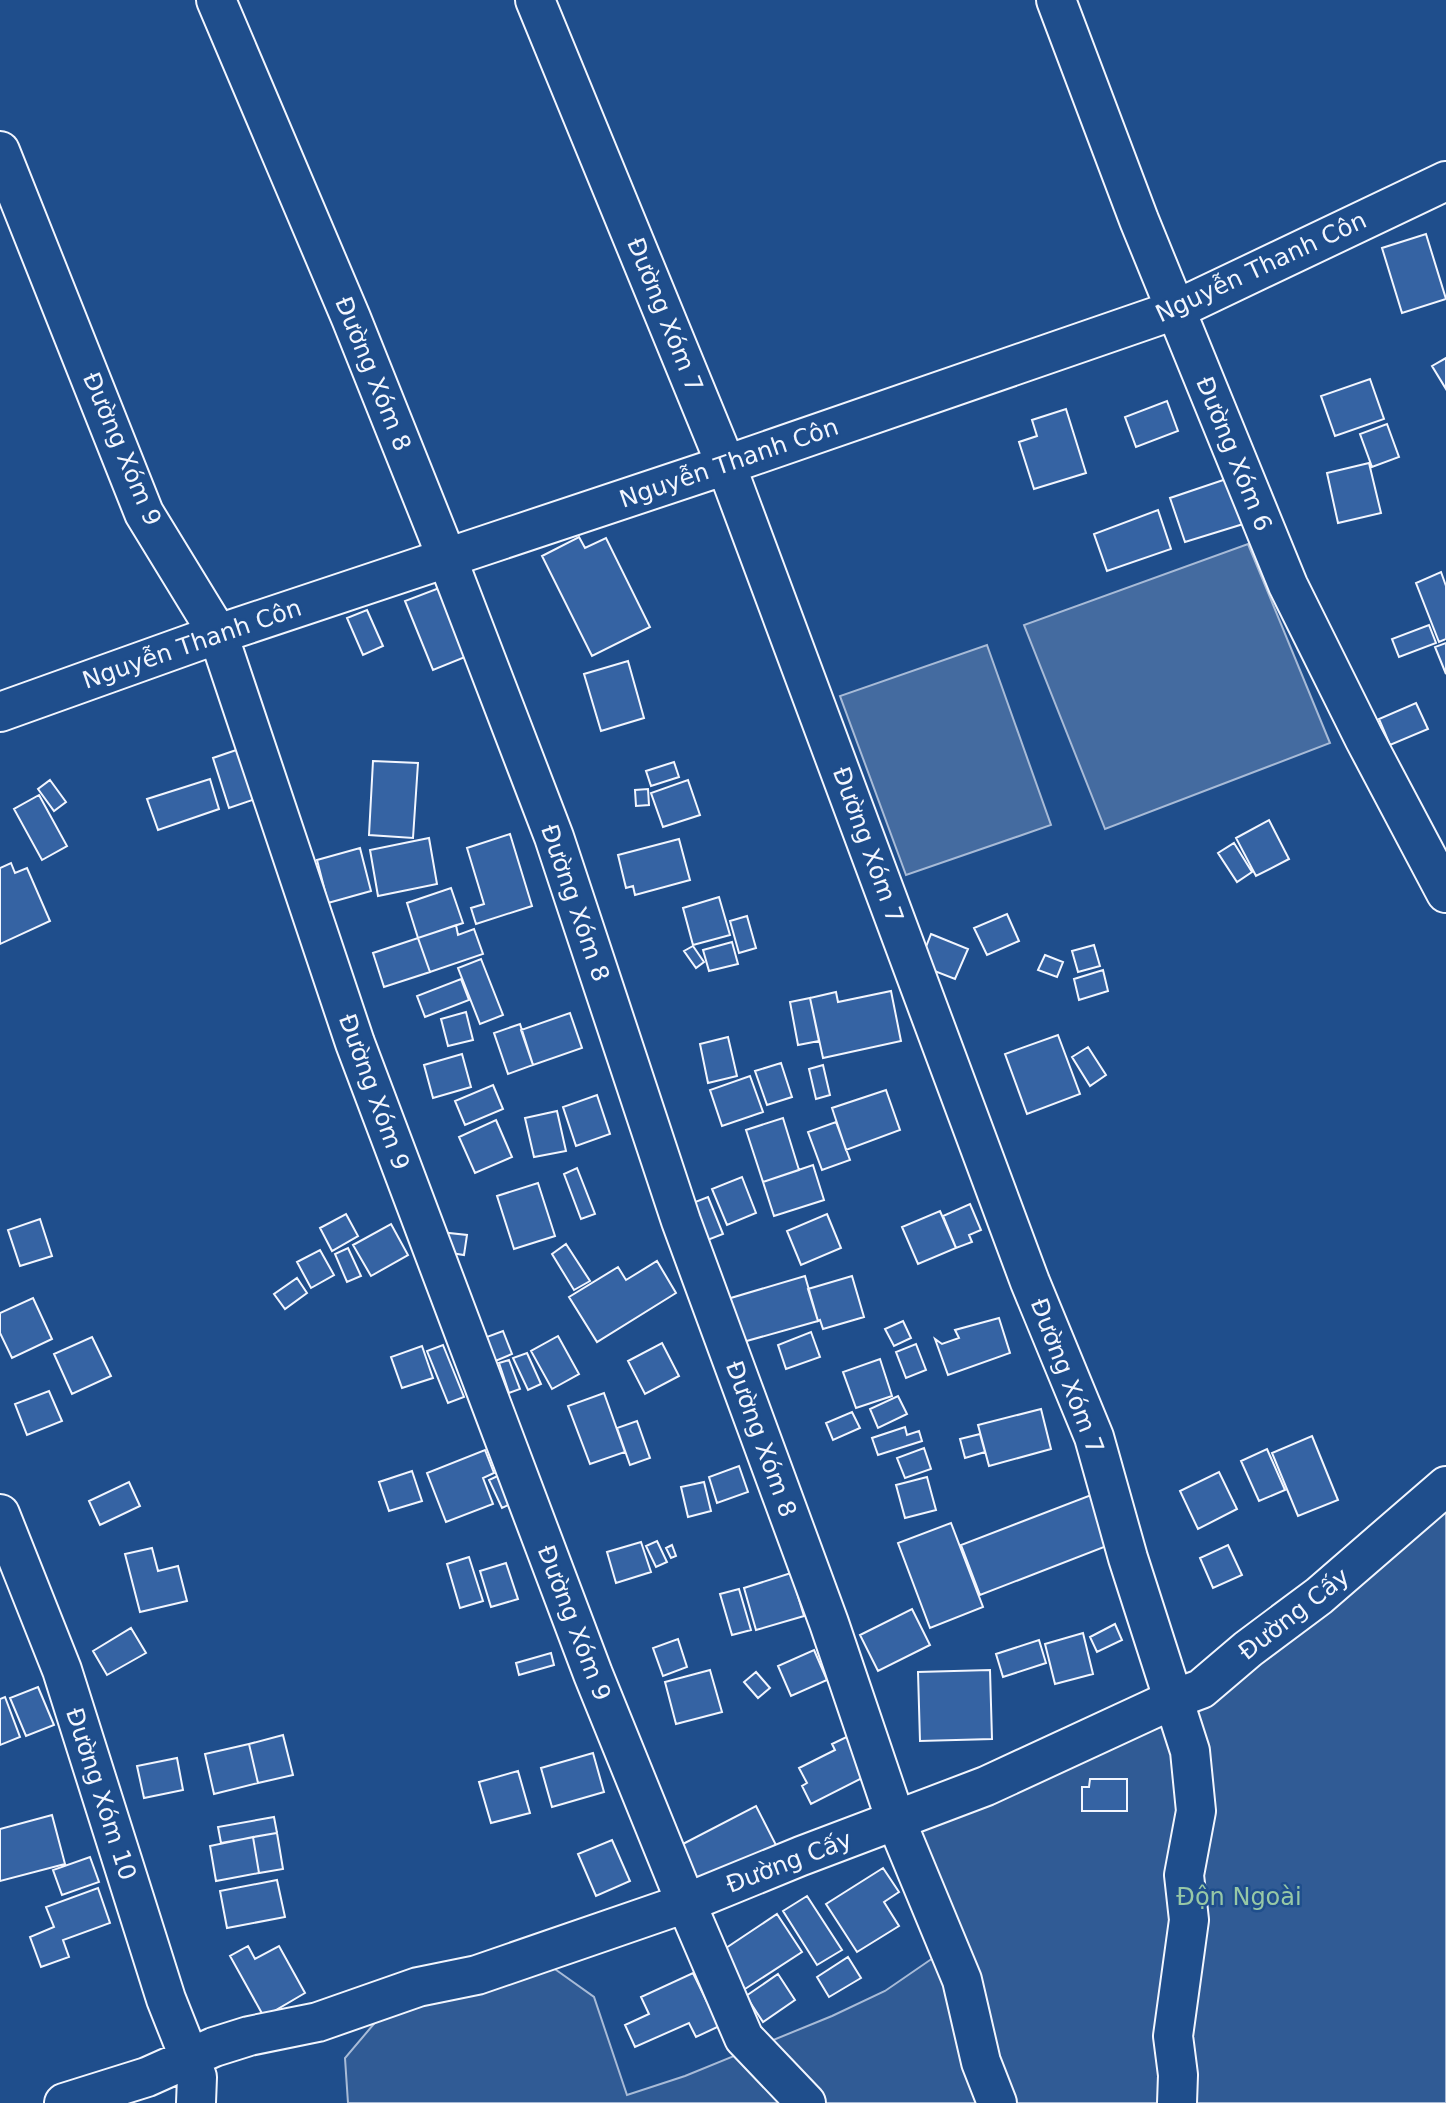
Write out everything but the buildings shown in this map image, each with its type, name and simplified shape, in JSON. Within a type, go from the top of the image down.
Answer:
[{"type":"street","name":"Đường Xóm 8","points":[[216,0],[346,305],[554,837],[681,1220],[829,1623],[896,1821],[962,1980],[981,2062],[997,2103]]},
{"type":"street","name":"Đường Xóm 7","points":[[536,0],[726,465],[1030,1282],[1094,1437],[1128,1558],[1174,1699],[1189,1751],[1196,1811],[1184,1875],[1189,1920],[1173,2036],[1178,2075],[1177,2103]]},
{"type":"street","name":"Đường Xóm 6","points":[[1056,0],[1139,220],[1289,585],[1364,738],[1446,894]]},
{"type":"street","name":"Đường Xóm 9","points":[[0,151],[144,513],[218,634],[355,1043],[593,1674],[686,1903],[744,2038],[806,2103]]},
{"type":"street","name":"Nguyễn Thanh Côn","points":[[0,712],[218,634],[726,465],[1175,310],[1446,181]]},
{"type":"street","name":"Đường Cấy","points":[[64,2103],[147,2077],[194,2079],[214,2047],[249,2036],[318,2022],[418,1987],[477,1975],[686,1903],[986,1786],[1201,1689],[1248,1649],[1319,1596],[1446,1486]]},
{"type":"street","name":"Đường Xóm 10","points":[[0,1514],[62,1670],[194,2079]]},
{"type":"shaded area","points":[[1248,544],[1330,743],[1105,829],[1024,625]]},
{"type":"shaded area","points":[[987,645],[1051,825],[906,875],[840,696]]},
{"type":"shaded area","name":"Độn Ngoài","points":[[1446,1486],[1446,2103],[348,2103],[345,2058],[384,2012],[552,1967],[594,1997],[627,2095],[685,2076],[832,2016],[885,1991],[949,1947],[896,1821],[1201,1689]]}]
